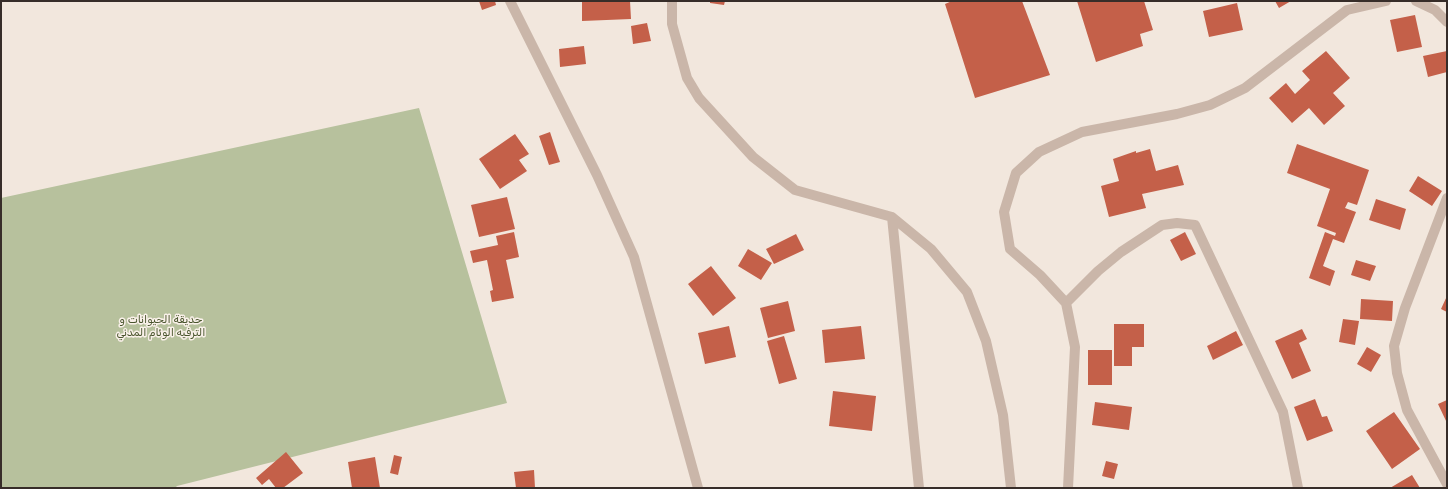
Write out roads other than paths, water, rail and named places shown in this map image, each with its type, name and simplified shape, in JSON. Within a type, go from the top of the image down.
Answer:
[{"type":"street","points":[[510,1],[597,175],[634,257],[698,488]]},
{"type":"street","points":[[672,1],[672,24],[687,78],[699,98],[753,157],[795,190],[892,217],[931,250],[967,292],[986,341],[1003,415],[1011,488]]},
{"type":"street","points":[[1068,488],[1075,347],[1066,303],[1040,275],[1010,248],[1004,212],[1016,173],[1040,152],[1082,132],[1177,114],[1210,105],[1246,88],[1347,10],[1386,1]]},
{"type":"street","points":[[1416,1],[1435,10],[1447,22]]},
{"type":"street","points":[[1447,198],[1405,308],[1394,346],[1397,373],[1407,410],[1447,484]]},
{"type":"street","points":[[892,217],[919,488]]},
{"type":"street","points":[[1066,303],[1098,271],[1121,252],[1162,225],[1177,222],[1195,225],[1283,412],[1298,488]]},
{"type":"park label","name":"حديقة الحيوانات و الترفيه الوئام المدني","points":[[161,326]]}]
